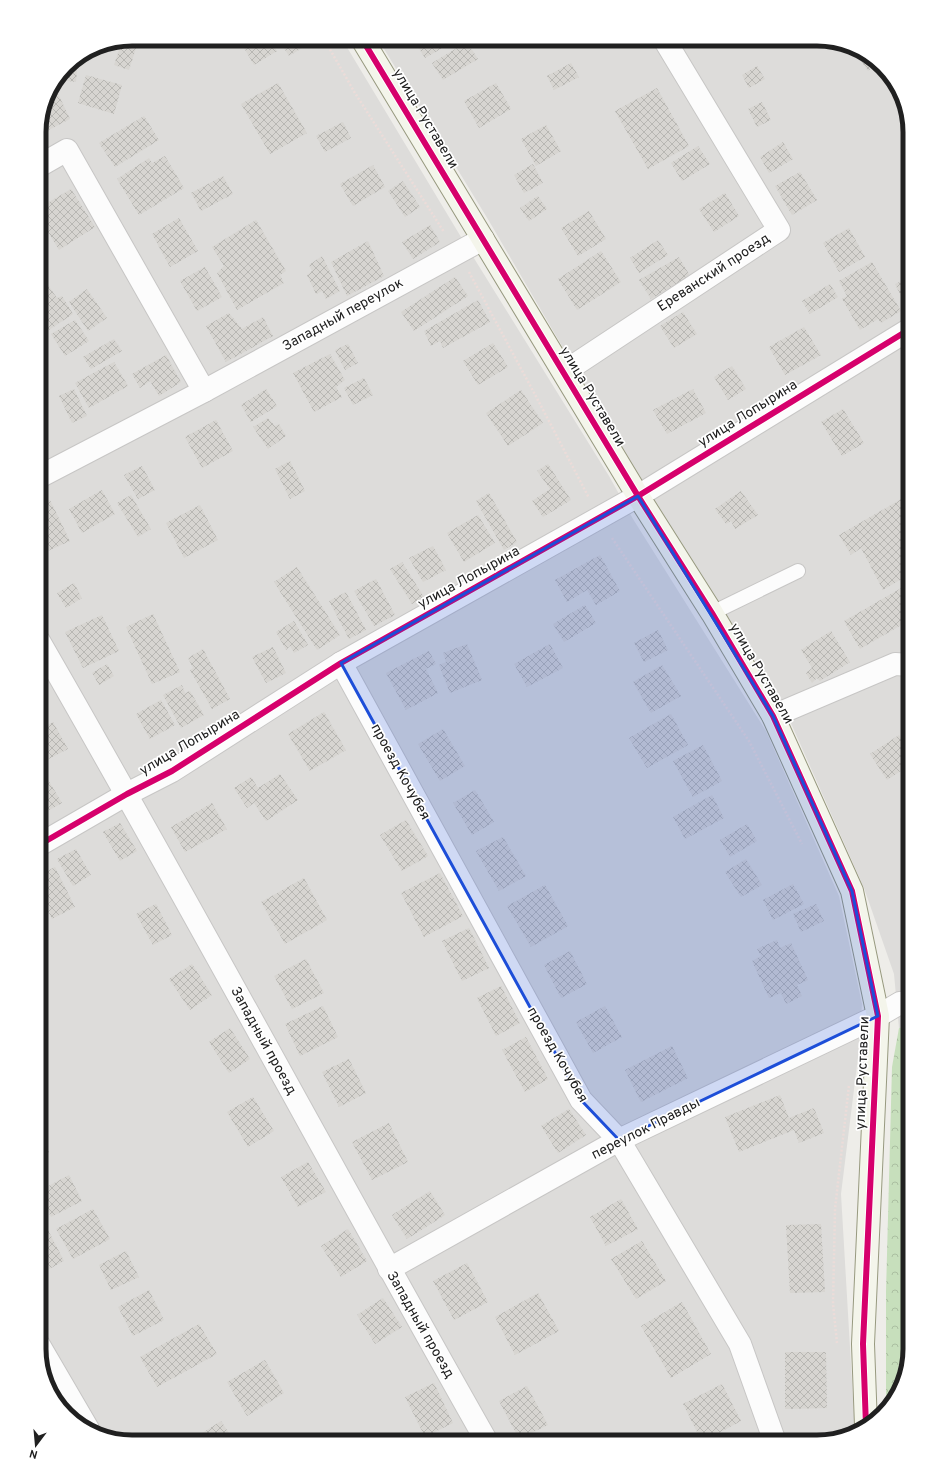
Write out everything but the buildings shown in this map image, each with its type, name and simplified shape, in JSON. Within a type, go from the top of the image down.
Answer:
[{"type":"street","name":"улица Руставели","points":[[366,46],[638,496],[712,613],[773,716],[852,891],[878,1016],[863,1344],[866,1420]]},
{"type":"street","name":"Ереванский проезд","points":[[564,372],[779,230],[668,46]]},
{"type":"street","points":[[46,162],[67,150],[204,391]]},
{"type":"street","name":"Западный переулок","points":[[46,473],[204,391],[483,239]]},
{"type":"street","name":"улица Лопырина","points":[[46,841],[127,794],[172,771],[341,663],[638,496],[903,333]]},
{"type":"street","name":"Западный проезд","points":[[46,653],[127,794],[389,1269],[483,1435]]},
{"type":"street","name":"проезд Кочубея","points":[[341,663],[581,1100],[619,1140],[740,1344],[772,1435]]},
{"type":"street","points":[[773,716],[894,664],[903,665]]},
{"type":"street","name":"переулок Правды","points":[[389,1269],[619,1140],[903,1003]]},
{"type":"street","points":[[47,1357],[83,1420]]},
{"type":"lane","points":[[712,613],[798,571]]},
{"type":"path","points":[[328,46],[355,93],[458,253],[535,395],[599,518],[749,742],[803,846]]},
{"type":"path","points":[[838,1343],[833,1304],[835,1209],[850,1080]]},
{"type":"highlighted area","points":[[638,496],[773,716],[852,891],[878,1016],[619,1140],[581,1100],[341,663]]},
{"type":"shaded area","points":[[126,46],[346,46],[467,247],[609,476],[633,519],[766,731],[839,896],[862,1004],[858,1057],[841,1194],[855,1426],[834,1433],[823,1435],[126,1435],[104,1430],[84,1421],[67,1406],[60,1397],[49,1371],[46,1349],[46,126],[49,110],[57,89],[71,71],[84,60],[110,49]]},
{"type":"shaded area","points":[[382,46],[823,46],[845,51],[865,60],[882,75],[889,84],[900,110],[903,132],[903,1027],[899,1028],[894,974],[864,888],[790,721],[649,495],[489,221]]},
{"type":"green space","points":[[903,1027],[903,1349],[900,1371],[894,1387],[887,1400],[886,1292],[892,1067],[899,1028]]},
{"type":"cycle path","points":[[366,46],[638,496],[712,613],[773,716],[852,891],[878,1016],[863,1344],[866,1420]]},
{"type":"cycle path","points":[[46,841],[127,794],[172,771],[341,663],[638,496],[903,333]]}]
